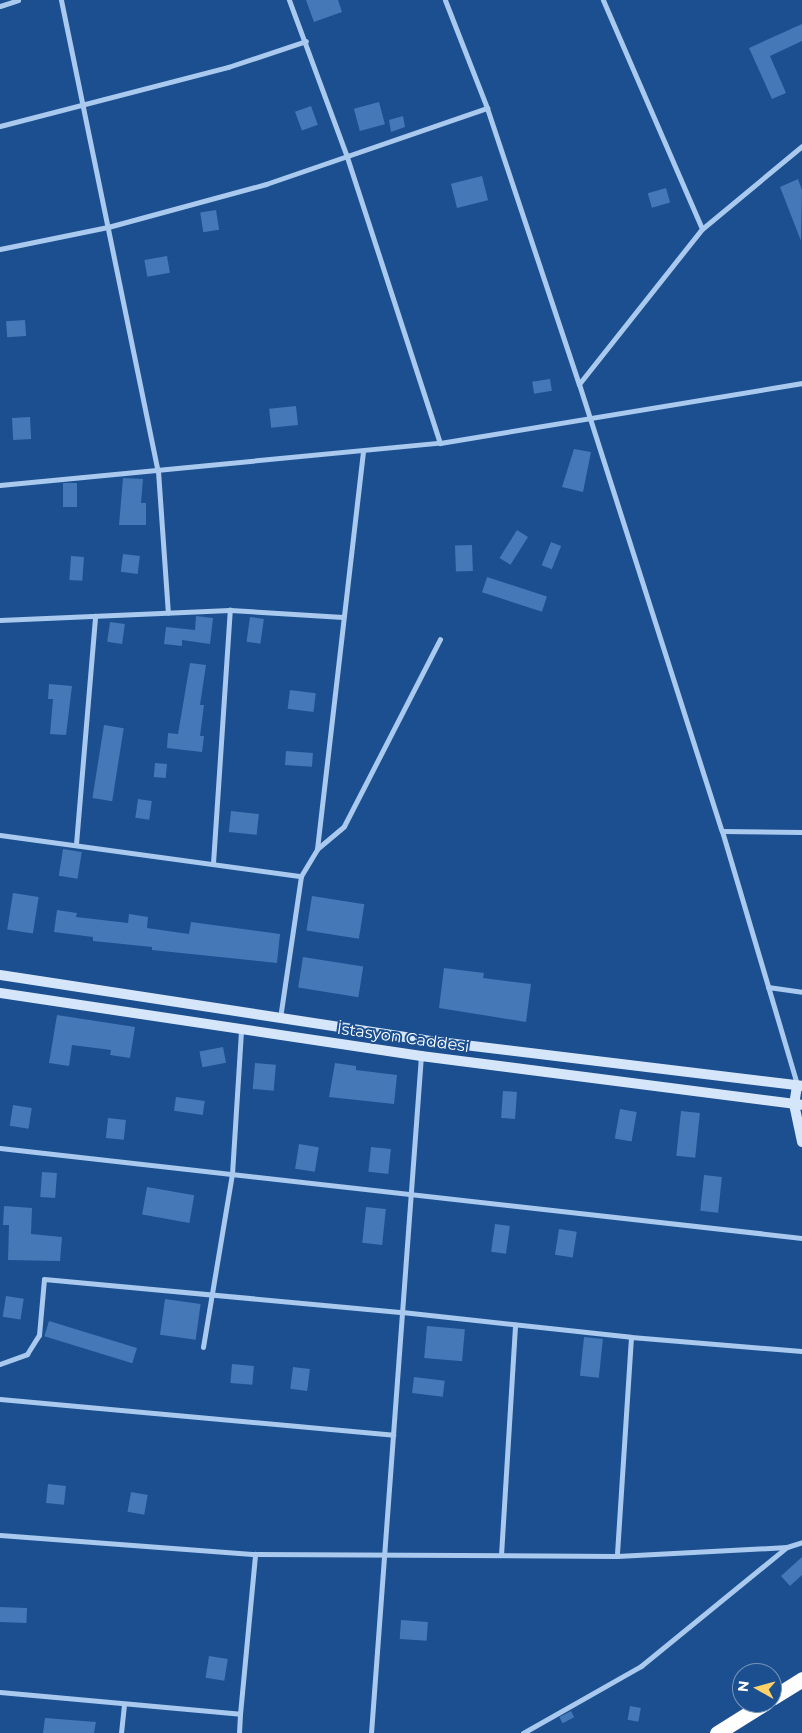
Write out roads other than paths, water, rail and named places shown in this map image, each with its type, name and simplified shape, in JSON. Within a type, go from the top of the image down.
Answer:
[{"type":"highway","points":[[782,1692],[802,1679]]},
{"type":"highway","points":[[717,1733],[748,1713]]},
{"type":"main road","points":[[0,975],[423,1040],[800,1089],[798,1105],[802,1142]]},
{"type":"main road","name":"İstasyon Caddesi","points":[[0,993],[421,1056],[798,1105]]},
{"type":"street","points":[[0,6],[18,0]]},
{"type":"street","points":[[61,0],[158,471],[168,613]]},
{"type":"street","points":[[289,0],[306,41],[346,154],[440,443]]},
{"type":"street","points":[[445,0],[487,108],[579,384],[587,418],[722,831],[800,1089]]},
{"type":"street","points":[[603,0],[702,229]]},
{"type":"street","points":[[0,126],[83,107],[228,67],[306,41]]},
{"type":"street","points":[[0,249],[108,228],[266,184],[346,154],[487,108]]},
{"type":"street","points":[[579,384],[702,229],[802,146]]},
{"type":"street","points":[[0,485],[363,452],[440,443],[802,383]]},
{"type":"street","points":[[317,850],[363,452]]},
{"type":"street","points":[[0,620],[230,610],[343,617]]},
{"type":"street","points":[[213,863],[230,610]]},
{"type":"street","points":[[76,844],[95,616]]},
{"type":"street","points":[[280,1018],[301,876],[317,850],[344,826],[440,639]]},
{"type":"street","points":[[722,831],[802,832]]},
{"type":"street","points":[[0,835],[301,876]]},
{"type":"street","points":[[768,987],[802,992]]},
{"type":"street","points":[[203,1347],[232,1174],[241,1030]]},
{"type":"street","points":[[372,1733],[421,1056]]},
{"type":"street","points":[[0,1148],[802,1238]]},
{"type":"street","points":[[0,1364],[27,1354],[39,1335],[44,1279],[211,1296],[402,1312],[631,1337],[802,1351]]},
{"type":"street","points":[[501,1555],[515,1324]]},
{"type":"street","points":[[617,1556],[631,1337]]},
{"type":"street","points":[[0,1398],[393,1435]]},
{"type":"street","points":[[0,1536],[255,1554],[384,1555],[617,1556],[787,1547],[802,1542]]},
{"type":"street","points":[[523,1733],[641,1666],[787,1547]]},
{"type":"street","points":[[239,1733],[255,1554]]},
{"type":"street","points":[[0,1692],[240,1714]]},
{"type":"street","points":[[121,1733],[124,1704]]}]
